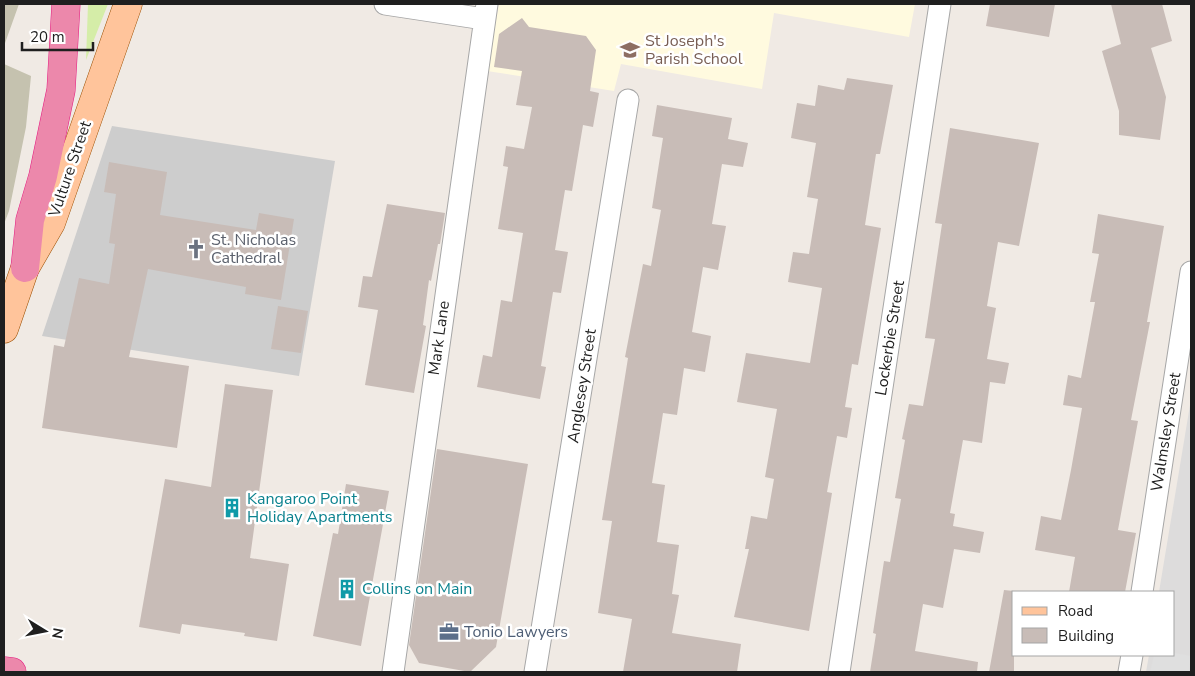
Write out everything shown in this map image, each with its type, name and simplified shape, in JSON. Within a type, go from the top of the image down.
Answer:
[{"type":"highway","points":[[25,268],[30,220],[45,167],[61,90],[66,4]]},
{"type":"highway","points":[[4,671],[12,672]]},
{"type":"main road","name":"Vulture Street","points":[[4,329],[25,268],[52,223],[128,4]]},
{"type":"street","points":[[385,4],[485,11]]},
{"type":"street","name":"Lockerbie Street","points":[[840,672],[940,4]]},
{"type":"street","name":"Mark Lane","points":[[392,672],[485,11]]},
{"type":"street","name":"Anglesey Street","points":[[535,672],[628,100]]},
{"type":"street","name":"Walmsley Street","points":[[1142,591],[1191,272]]},
{"type":"street","points":[[1129,672],[1132,656]]},
{"type":"shaded area","points":[[4,4],[19,4],[4,46]]},
{"type":"shaded area","name":"St Joseph's Parish School","points":[[499,4],[915,4],[909,37],[774,13],[762,89],[621,64],[614,91],[487,71]]},
{"type":"shaded area","points":[[4,64],[31,76],[26,127],[9,211],[4,224]]},
{"type":"shaded area","name":"St. Nicholas Cathedral","points":[[112,126],[335,161],[299,376],[42,336]]},
{"type":"shaded area","points":[[1191,399],[1191,672],[1146,672],[1149,656],[1175,656],[1175,591],[1159,591]]},
{"type":"shaded area","points":[[1175,653],[1191,656],[1189,672],[1150,672],[1154,656],[1175,656]]},
{"type":"green space","points":[[88,4],[108,4],[86,60]]},
{"type":"building","points":[[990,4],[1055,4],[1049,37],[986,26]]},
{"type":"building","points":[[1111,4],[1162,4],[1172,41],[1151,48],[1166,97],[1160,140],[1119,135],[1119,111],[1102,51],[1121,44]]},
{"type":"building","points":[[522,18],[529,27],[586,36],[596,50],[590,91],[599,93],[593,127],[583,125],[572,191],[565,190],[555,250],[568,252],[561,293],[553,292],[541,366],[546,367],[540,399],[477,387],[483,355],[492,357],[501,300],[512,302],[523,233],[498,229],[508,167],[503,166],[506,146],[524,149],[532,107],[516,105],[522,71],[494,67],[499,34]]},
{"type":"building","points":[[847,78],[893,85],[880,154],[876,154],[865,225],[881,228],[858,365],[852,364],[845,407],[852,408],[847,438],[837,436],[827,492],[832,493],[809,631],[734,617],[749,549],[745,549],[751,516],[767,519],[774,479],[765,477],[777,409],[737,402],[746,353],[810,363],[822,288],[788,282],[793,252],[809,254],[818,199],[807,197],[816,143],[791,138],[797,103],[815,106],[818,85],[844,90]]},
{"type":"building","points":[[657,105],[732,118],[728,139],[748,143],[743,167],[722,164],[712,224],[726,226],[718,270],[703,267],[692,332],[711,336],[705,372],[684,368],[677,415],[663,413],[652,483],[665,485],[657,542],[679,545],[672,594],[679,595],[672,633],[741,644],[737,672],[623,672],[632,619],[598,613],[612,521],[602,520],[628,358],[625,357],[643,264],[651,266],[661,210],[652,208],[663,138],[652,136]]},
{"type":"building","points":[[950,128],[1039,143],[1019,246],[998,242],[987,306],[996,308],[987,359],[1009,363],[1005,384],[990,382],[982,443],[963,440],[950,513],[955,514],[953,526],[984,532],[980,553],[954,549],[943,608],[923,604],[915,651],[978,662],[977,672],[870,672],[876,634],[873,633],[884,561],[890,562],[901,499],[895,498],[905,440],[902,439],[909,404],[923,406],[935,339],[925,338],[942,224],[935,223]]},
{"type":"building","points":[[109,162],[167,172],[160,215],[256,230],[259,213],[294,219],[281,300],[245,294],[246,287],[148,269],[129,357],[189,366],[177,448],[42,428],[54,345],[64,347],[79,278],[109,284],[115,244],[109,243],[116,194],[104,192]]},
{"type":"building","points":[[387,204],[445,213],[440,244],[438,244],[431,281],[429,280],[423,325],[426,326],[414,393],[365,385],[378,310],[358,307],[363,276],[372,277]]},
{"type":"building","points":[[1098,214],[1164,226],[1147,322],[1150,322],[1131,420],[1138,421],[1118,530],[1136,533],[1125,591],[1069,591],[1075,557],[1035,550],[1041,516],[1061,520],[1071,470],[1082,408],[1063,405],[1068,375],[1081,378],[1095,302],[1090,302],[1099,254],[1092,253]]},
{"type":"building","points":[[278,306],[308,311],[301,353],[271,349]]},
{"type":"building","points":[[225,384],[273,390],[250,558],[289,564],[277,641],[244,636],[245,633],[182,624],[180,634],[139,627],[165,479],[211,487]]},
{"type":"building","points":[[437,449],[528,464],[496,647],[470,672],[419,663],[409,645]]},
{"type":"building","name":"Collins on Main","points":[[346,484],[389,491],[361,646],[313,636],[333,533],[338,534]]},
{"type":"building","points":[[1004,590],[1014,591],[1012,591],[1012,656],[1014,656],[1014,672],[989,672]]},
{"type":"place","name":"St Joseph's Parish School","points":[[630,50]]},
{"type":"place","name":"St. Nicholas Cathedral","points":[[196,249]]},
{"type":"place","name":"Kangaroo Point Holiday Apartments","points":[[232,508]]},
{"type":"place","name":"Collins on Main","points":[[347,589]]},
{"type":"place","name":"Tonio Lawyers","points":[[449,632]]}]
